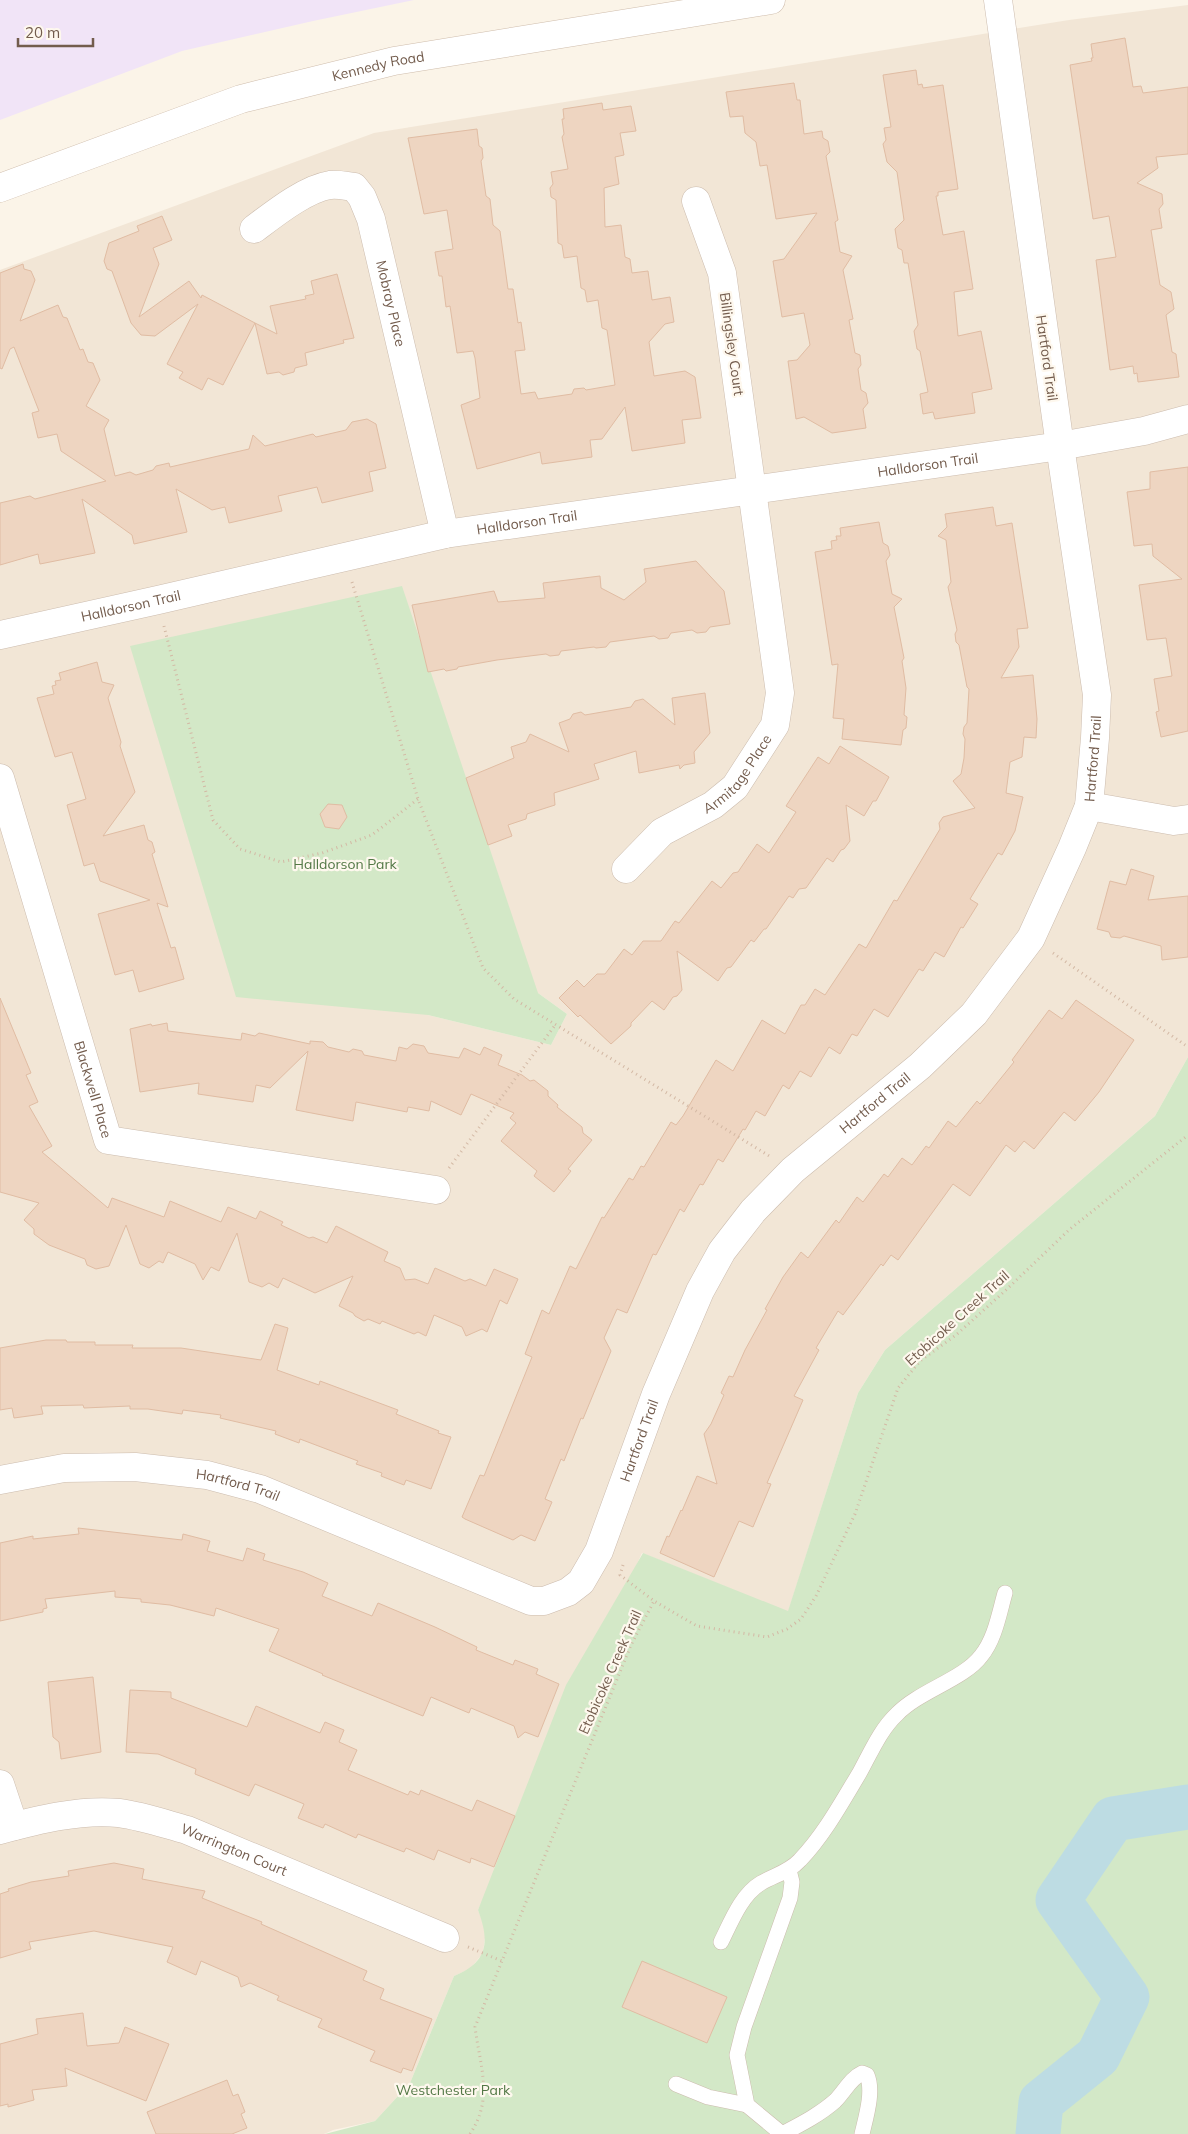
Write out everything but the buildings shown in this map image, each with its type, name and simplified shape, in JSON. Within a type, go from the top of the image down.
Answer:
[{"type":"street","name":"Kennedy Road","points":[[0,188],[241,99],[394,61],[771,0]]},
{"type":"street","name":"Hartford Trail","points":[[0,1480],[64,1468],[135,1467],[207,1475],[260,1490],[531,1601],[544,1602],[568,1592],[581,1582],[599,1551],[656,1394],[700,1291],[722,1252],[753,1211],[793,1170],[920,1066],[974,1014],[1031,938],[1089,806],[1096,738],[1096,695],[998,0]]},
{"type":"street","name":"Mobray Place","points":[[254,229],[284,207],[315,190],[330,185],[354,188],[362,197],[371,219],[445,534]]},
{"type":"street","name":"Billingsley Court","points":[[696,201],[722,273],[752,491]]},
{"type":"street","name":"Halldorson Trail","points":[[0,635],[445,534],[1060,446],[1144,431],[1188,419]]},
{"type":"street","name":"Armitage Place","points":[[626,869],[662,832],[713,805],[735,787],[775,725],[780,693],[752,491]]},
{"type":"street","name":"Blackwell Place","points":[[0,778],[108,1140],[436,1190]]},
{"type":"street","points":[[1089,806],[1174,821],[1188,819]]},
{"type":"street","points":[[0,1784],[7,1828]]},
{"type":"street","name":"Warrington Court","points":[[7,1828],[65,1815],[118,1813],[144,1819],[187,1830],[445,1938]]},
{"type":"lane","points":[[721,1942],[736,1913],[750,1893],[762,1882],[789,1870],[800,1860],[836,1811],[895,1715],[913,1700],[970,1666],[982,1655],[990,1641],[1005,1593]]},
{"type":"lane","points":[[747,2105],[737,2062],[738,2048],[744,2026],[790,1898],[792,1882],[789,1870]]},
{"type":"lane","points":[[676,2084],[708,2097],[747,2105],[782,2134],[827,2107],[862,2073],[867,2075],[869,2081],[867,2108],[862,2134]]},
{"type":"path","points":[[345,557],[418,799],[483,968],[514,1000],[793,1170]]},
{"type":"path","points":[[158,600],[213,820],[240,849],[280,862],[322,853],[372,835],[418,799]]},
{"type":"path","points":[[1031,938],[1188,1047]]},
{"type":"path","points":[[436,1190],[458,1154],[556,1024]]},
{"type":"path","name":"Etobicoke Creek Trail","points":[[470,2134],[478,2122],[484,2102],[484,2078],[475,2027],[631,1645],[654,1601],[697,1626],[767,1637],[787,1629],[801,1619],[816,1596],[855,1514],[898,1388],[920,1362],[956,1335],[1070,1228],[1188,1134]]},
{"type":"path","points":[[599,1551],[624,1564],[620,1575],[654,1601]]},
{"type":"path","points":[[445,1938],[502,1961]]},
{"type":"shaded area","points":[[0,0],[414,0],[182,51],[0,120]]},
{"type":"shaded area","points":[[1188,5],[1188,1057],[1155,1116],[885,1350],[858,1393],[788,1612],[642,1553],[478,1910],[486,1930],[483,1953],[470,1969],[454,1976],[410,2083],[375,2121],[333,2130],[324,2134],[0,2134],[0,270],[374,133],[1069,20]],"holes":[[[538,993],[567,1014],[551,1045],[428,1015]]]},
{"type":"green space","name":"Halldorson Park","points":[[402,586],[538,993],[567,1014],[551,1045],[428,1015],[236,997],[130,646]]},
{"type":"green space","name":"Westchester Park","points":[[1188,1057],[1188,2134],[325,2134],[375,2121],[410,2083],[454,1976],[474,1964],[480,1957],[485,1941],[478,1910],[566,1685],[643,1553],[788,1611],[858,1393],[885,1350],[1155,1116]]},
{"type":"waterway","points":[[1038,2134],[1041,2102],[1098,2056],[1127,1997],[1058,1900],[1113,1819],[1188,1807]]}]
